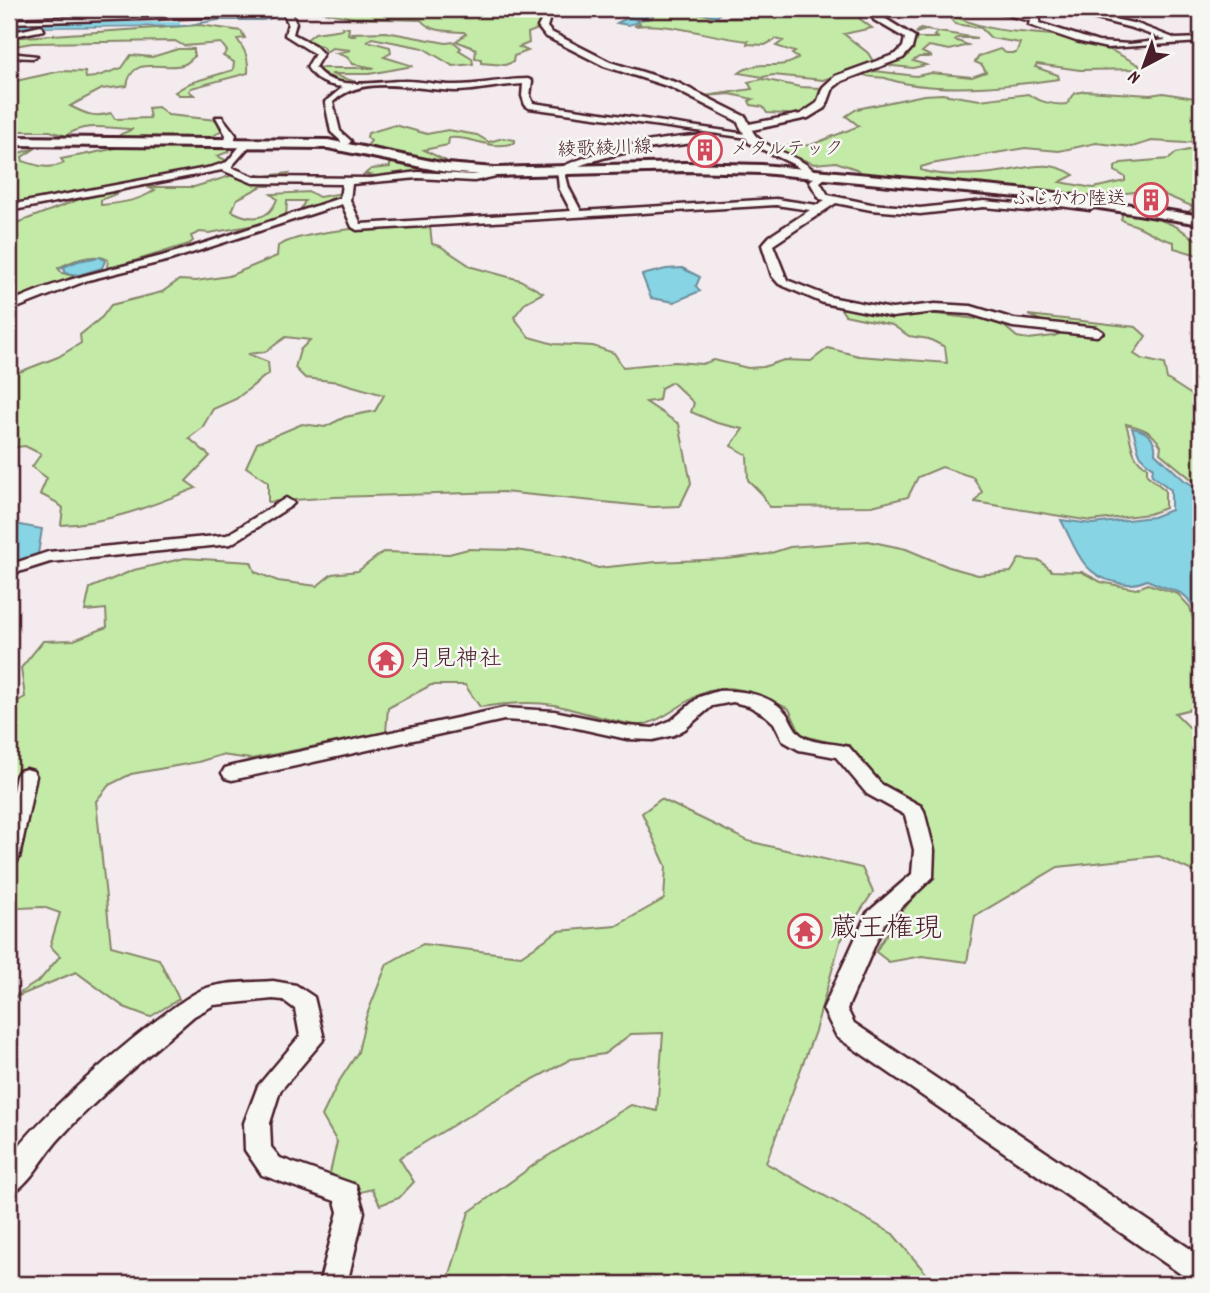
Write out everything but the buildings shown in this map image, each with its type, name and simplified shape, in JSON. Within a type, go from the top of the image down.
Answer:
[{"type":"main road","name":"綾歌綾川線","points":[[9,141],[248,142],[342,146],[439,168],[509,172],[721,167],[1098,200],[1201,220]]},
{"type":"street","points":[[146,18],[159,9]]},
{"type":"street","points":[[9,21],[51,24],[244,14],[263,9]]},
{"type":"street","points":[[289,9],[291,10],[288,15],[292,23],[289,35],[319,54],[311,67],[315,75],[352,86],[415,83],[455,88],[528,81],[526,96],[529,105],[747,132]]},
{"type":"street","points":[[533,9],[548,16],[542,27],[548,34],[607,64],[674,85],[742,119],[747,132],[757,144],[817,174],[814,181],[820,193],[833,200],[871,207],[920,211],[984,204],[1028,208],[1060,203],[1090,207],[1098,200]]},
{"type":"street","points":[[577,213],[564,188],[560,171],[576,162],[671,141],[747,132],[809,114],[822,105],[825,92],[835,81],[890,61],[904,52],[910,44],[910,37],[903,30],[877,18],[875,12],[879,9]]},
{"type":"street","points":[[989,9],[1037,21],[1032,23],[1105,46],[1201,40]]},
{"type":"street","points":[[1060,9],[1134,26],[1201,49]]},
{"type":"street","points":[[9,35],[51,24]]},
{"type":"street","points":[[9,55],[33,56]]},
{"type":"street","points":[[342,146],[346,141],[336,132],[329,102],[339,92],[352,86]]},
{"type":"street","points":[[219,119],[231,135],[230,142]]},
{"type":"street","points":[[9,208],[223,167],[235,159],[248,142]]},
{"type":"street","points":[[223,167],[253,180],[347,181],[418,175],[474,178],[509,172]]},
{"type":"street","points":[[347,181],[345,200],[357,227],[776,202],[816,208]]},
{"type":"street","points":[[9,307],[34,295],[84,278],[166,258],[234,234],[286,221],[301,212],[345,200]]},
{"type":"street","points":[[833,200],[816,208],[798,224],[772,238],[767,245],[778,276],[800,291],[827,300],[892,313],[935,308],[971,310],[1013,323],[1097,332]]},
{"type":"street","points":[[9,570],[48,557],[231,539],[286,503]]},
{"type":"street","points":[[232,773],[504,714],[530,713],[634,734],[656,734],[674,727],[701,703],[721,695],[733,695],[758,703],[784,720],[790,737],[806,746],[842,751],[874,789],[914,811],[924,850],[922,877],[875,919],[835,1009],[845,1030],[1201,1272]]},
{"type":"street","points":[[9,784],[26,776],[9,858]]},
{"type":"street","points":[[9,1182],[38,1144],[76,1103],[186,1009],[210,996],[274,990],[288,992],[306,1004],[312,1038],[270,1086],[257,1123],[258,1150],[271,1167],[347,1193],[351,1212],[333,1284]]},
{"type":"green space","points":[[518,8],[539,13],[543,21],[536,30],[528,33],[529,43],[519,47],[528,51],[514,56],[513,62],[505,65],[481,63],[481,59],[475,58],[476,49],[456,41],[466,34],[464,32],[435,29],[421,20],[353,18],[323,12],[330,9],[454,11]]},
{"type":"green space","points":[[874,9],[864,12],[860,19],[872,28],[844,34],[868,53],[874,63],[823,80],[739,73],[754,66],[784,64],[798,58],[792,54],[795,52],[776,46],[783,41],[776,39],[765,45],[747,44],[748,41],[677,28],[634,26],[640,24],[637,20],[652,18],[654,14],[673,12],[699,13],[719,18],[750,17],[765,13],[791,16],[804,12],[849,15],[854,10]]},
{"type":"green space","points":[[957,17],[1000,30],[1083,40],[1116,53],[1139,65],[1140,69],[1080,70],[1037,64],[1035,67],[1058,75],[1059,79],[972,87],[907,84],[862,74],[875,71],[916,76],[931,73],[972,77],[986,72],[982,65],[975,62],[979,56],[1000,49],[1006,53],[1016,53],[1020,43],[991,38],[981,28],[955,24],[950,18]]},
{"type":"green space","points":[[200,25],[241,31],[245,38],[237,39],[246,55],[248,73],[191,88],[189,91],[194,95],[179,95],[175,92],[190,83],[233,70],[234,62],[223,56],[227,51],[221,43],[184,46],[175,41],[32,43],[9,47],[9,38]]},
{"type":"green space","points":[[342,27],[349,28],[348,34],[356,36],[352,33],[386,32],[446,43],[454,42],[461,48],[459,50],[472,58],[473,64],[453,66],[423,48],[372,38],[367,41],[390,47],[391,53],[384,57],[413,66],[369,74],[331,74],[356,82],[374,83],[351,85],[321,77],[317,68],[375,68],[353,64],[347,57],[336,53],[351,50],[332,48],[326,52],[322,46],[305,41],[315,33],[343,29]]},
{"type":"green space","points":[[920,29],[977,38],[957,38],[955,40],[968,45],[950,50],[929,46],[922,52],[932,57],[919,57],[913,61],[926,65],[913,68],[883,65],[907,52],[915,38],[939,38],[934,36],[938,32],[926,30],[916,33]]},
{"type":"green space","points":[[178,49],[194,49],[194,57],[177,66],[143,66],[130,76],[127,86],[102,89],[70,106],[90,114],[111,113],[115,119],[150,118],[148,108],[158,107],[168,115],[217,120],[221,130],[214,135],[188,141],[155,141],[115,139],[133,129],[89,127],[73,131],[66,136],[50,131],[9,131],[9,79],[16,81],[61,71],[85,72],[86,78],[95,77],[122,68],[131,55],[152,57]]},
{"type":"green space","points":[[763,79],[800,87],[820,88],[817,102],[808,111],[781,119],[787,114],[767,113],[763,107],[751,105],[749,101],[753,99],[730,94],[705,96],[752,89],[748,82]]},
{"type":"green space","points":[[1086,91],[1150,95],[1163,93],[1201,99],[1201,139],[1186,143],[1152,141],[1132,147],[1096,143],[1059,151],[1025,148],[931,164],[921,167],[921,170],[938,174],[970,175],[1046,166],[1074,175],[1060,182],[1093,188],[1125,181],[1125,177],[1115,171],[1115,167],[1121,163],[1169,159],[1176,153],[1201,147],[1201,218],[1186,214],[1194,207],[1153,190],[1090,197],[868,177],[856,169],[836,162],[814,164],[771,147],[811,145],[859,126],[846,116],[857,109],[924,95],[942,94],[980,100],[1028,94],[1046,102],[1067,104],[1075,93]]},
{"type":"green space","points":[[395,125],[427,134],[448,130],[477,135],[489,142],[503,138],[515,140],[515,143],[497,145],[449,138],[448,145],[424,150],[448,162],[497,167],[498,170],[413,160],[366,147],[371,141],[367,137],[368,133]]},
{"type":"green space","points":[[134,143],[229,143],[228,152],[217,156],[230,162],[221,167],[9,207],[9,156],[36,148],[22,157],[23,161],[48,167],[64,163],[61,159]]},
{"type":"green space","points":[[397,161],[481,174],[385,178],[365,174],[371,169],[390,167],[390,164]]},
{"type":"green space","points":[[240,173],[265,176],[289,173],[287,176],[273,179],[270,186],[262,186],[237,199],[232,211],[246,216],[259,217],[269,212],[277,199],[271,194],[310,192],[319,197],[343,193],[340,200],[300,211],[305,201],[287,201],[286,217],[279,221],[209,233],[200,232],[191,236],[193,241],[189,244],[115,267],[107,268],[108,260],[102,258],[76,260],[58,268],[62,273],[78,277],[22,296],[9,295],[9,226],[80,199],[125,190],[101,200],[101,205],[123,202],[143,197],[155,190],[147,187],[194,187]]},
{"type":"green space","points":[[1124,210],[1177,227],[1201,241],[1201,256],[1174,248],[1174,242],[1123,221],[1121,219]]},
{"type":"green space","points":[[402,224],[430,226],[432,244],[440,246],[472,267],[520,280],[543,293],[526,302],[514,317],[529,337],[554,344],[593,346],[614,353],[623,367],[675,362],[702,364],[714,360],[748,368],[763,367],[784,360],[811,361],[828,348],[859,356],[947,363],[945,347],[929,339],[909,336],[892,325],[845,315],[839,306],[896,315],[928,313],[976,319],[978,315],[998,321],[1017,337],[1028,339],[1054,336],[1066,331],[1028,315],[1136,327],[1146,336],[1134,354],[1142,359],[1164,364],[1167,379],[1201,401],[1201,487],[1160,453],[1161,446],[1150,434],[1126,424],[1137,459],[1147,467],[1147,475],[1165,490],[1165,508],[1149,514],[1091,521],[975,502],[982,492],[973,477],[942,467],[918,477],[908,497],[872,506],[769,507],[763,495],[748,480],[747,455],[731,446],[743,429],[717,423],[691,412],[694,403],[672,382],[661,388],[659,400],[646,402],[679,424],[691,483],[680,506],[653,507],[503,492],[335,497],[268,502],[268,482],[246,467],[257,443],[302,424],[325,427],[345,417],[375,411],[384,395],[339,382],[305,378],[295,368],[300,350],[310,340],[286,337],[265,352],[248,354],[268,362],[269,373],[236,399],[213,409],[202,428],[189,438],[210,456],[186,481],[196,488],[113,517],[61,525],[63,508],[40,494],[47,478],[32,467],[41,454],[25,446],[9,448],[9,376],[58,357],[81,343],[80,335],[102,317],[111,305],[162,292],[179,280],[196,281],[229,276],[277,256],[278,246],[303,237],[338,230]]},
{"type":"green space","points":[[868,541],[906,549],[949,567],[978,575],[1011,572],[1019,559],[1040,561],[1052,571],[1082,572],[1101,582],[1136,589],[1148,584],[1178,594],[1190,607],[1201,630],[1199,699],[1191,709],[1175,713],[1194,732],[1201,731],[1201,875],[1159,856],[1058,867],[975,916],[967,962],[922,956],[889,962],[876,952],[932,870],[924,826],[913,800],[875,779],[846,747],[801,735],[789,709],[745,691],[721,688],[698,695],[657,720],[636,725],[544,704],[517,703],[480,707],[465,685],[431,685],[388,708],[386,732],[251,759],[221,755],[131,774],[109,785],[96,801],[111,946],[159,959],[179,999],[150,1017],[124,1007],[76,972],[9,1000],[40,980],[60,956],[50,946],[60,913],[43,907],[18,908],[10,898],[23,827],[22,783],[9,788],[9,706],[25,697],[21,668],[43,641],[74,640],[107,627],[106,609],[85,611],[90,588],[134,570],[185,558],[251,562],[255,572],[278,581],[317,586],[332,574],[358,571],[383,552],[449,554],[468,549],[515,550],[566,557],[598,568],[727,559],[768,554],[790,547]]},
{"type":"green space","points":[[661,799],[748,841],[862,868],[873,892],[840,942],[815,1031],[766,1163],[893,1234],[935,1284],[447,1284],[469,1212],[538,1162],[631,1105],[657,1111],[663,1033],[631,1034],[604,1054],[571,1059],[493,1101],[399,1158],[414,1182],[399,1198],[380,1205],[372,1189],[357,1193],[330,1173],[337,1142],[322,1116],[338,1083],[358,1052],[366,1017],[387,964],[423,944],[521,956],[558,931],[616,926],[664,899],[666,866],[642,813]]},
{"type":"water","points":[[628,9],[723,9],[717,17],[701,12],[673,11],[653,14],[650,18],[636,20],[639,22],[628,25],[617,23],[639,12]]},
{"type":"water","points":[[100,257],[105,261],[102,268],[79,275],[64,273],[65,269],[61,268],[78,261]]},
{"type":"water","points":[[682,268],[700,277],[696,286],[700,291],[674,302],[651,298],[642,275]]},
{"type":"water","points":[[1132,428],[1150,436],[1155,453],[1184,480],[1201,490],[1201,621],[1189,601],[1180,593],[1147,580],[1124,584],[1094,573],[1081,559],[1061,520],[1092,524],[1153,517],[1171,510],[1171,490],[1152,475],[1153,467],[1140,455]]},
{"type":"water","points":[[9,523],[42,529],[38,554],[9,563]]},
{"type":"waterway","points":[[295,11],[333,9]]},
{"type":"waterway","points":[[737,9],[748,14]]},
{"type":"waterway","points":[[9,27],[183,26],[218,20],[263,20],[286,14]]},
{"type":"waterway","points":[[9,25],[179,24]]},
{"type":"waterway","points":[[1182,41],[1201,47]]},
{"type":"place","name":"メタルテック","points":[[705,150]]},
{"type":"place","name":"ふじかわ陸送","points":[[1151,200]]},
{"type":"place","name":"月見神社","points":[[386,660]]},
{"type":"place","name":"蔵王権現","points":[[805,931]]}]
